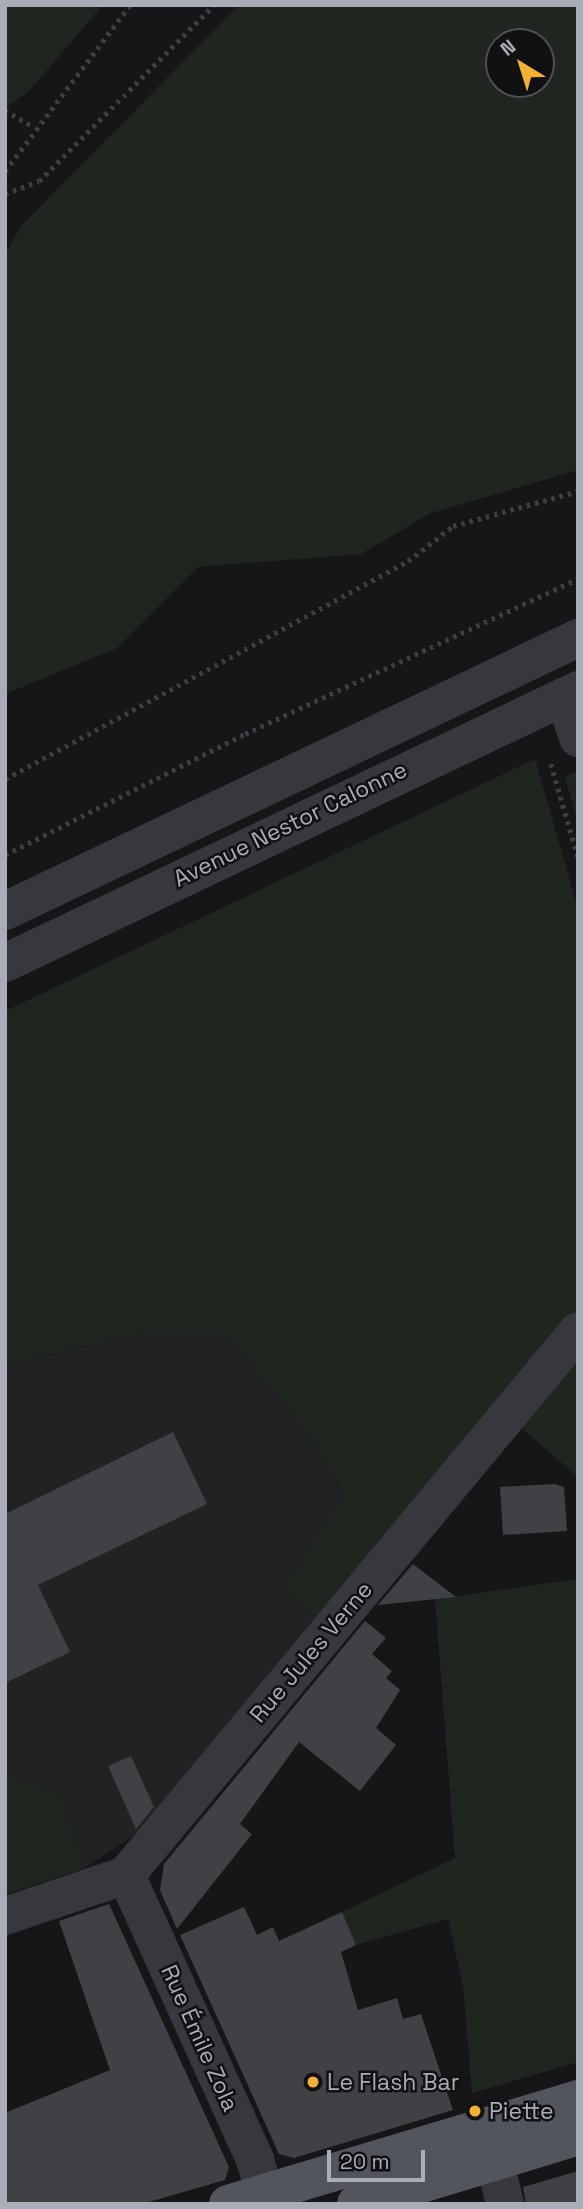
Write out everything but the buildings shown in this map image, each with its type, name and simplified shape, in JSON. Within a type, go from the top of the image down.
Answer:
[{"type":"main road","points":[[356,2204],[490,2143],[578,2099]]},
{"type":"main road","points":[[228,2204],[267,2198],[490,2143],[578,2136]]},
{"type":"street","points":[[5,911],[578,638]]},
{"type":"street","points":[[571,694],[578,738]]},
{"type":"street","name":"Avenue Nestor Calonne","points":[[5,963],[571,694]]},
{"type":"street","name":"Rue Jules Verne","points":[[127,1875],[578,1331]]},
{"type":"street","points":[[5,1916],[127,1875]]},
{"type":"street","name":"Rue Émile Zola","points":[[127,1875],[267,2198]]},
{"type":"street","points":[[490,2143],[505,2204]]},
{"type":"path","points":[[5,171],[33,127],[130,5]]},
{"type":"path","points":[[5,194],[39,181],[214,5]]},
{"type":"path","points":[[5,110],[33,127]]},
{"type":"path","points":[[5,779],[408,561],[453,526],[578,491]]},
{"type":"path","points":[[5,855],[245,734],[578,579]]},
{"type":"path","points":[[552,767],[578,857]]},
{"type":"shaded area","points":[[5,5],[103,5],[29,91],[5,108]]},
{"type":"shaded area","points":[[239,5],[578,5],[578,470],[431,513],[361,554],[198,567],[117,648],[5,694],[5,255],[21,226]]},
{"type":"shaded area","points":[[535,759],[578,909],[578,1310],[316,1616],[281,1589],[344,1494],[300,1424],[226,1335],[141,1334],[5,1365],[5,1011]]},
{"type":"shaded area","points":[[578,772],[578,824],[565,777]]},
{"type":"shaded area","points":[[141,1334],[226,1334],[300,1424],[344,1495],[281,1589],[316,1616],[135,1835],[85,1868],[61,1793],[5,1774],[5,1365]]},
{"type":"shaded area","points":[[578,1355],[578,1477],[519,1426]]},
{"type":"shaded area","points":[[578,1579],[578,2062],[472,2093],[463,1987],[448,1919],[356,1945],[342,1912],[455,1858],[435,1599]]},
{"type":"shaded area","points":[[5,1774],[61,1793],[85,1868],[5,1895]]},
{"type":"place","name":"Le Flash Bar","points":[[313,2082]]},
{"type":"place","name":"Piette","points":[[475,2111]]}]
